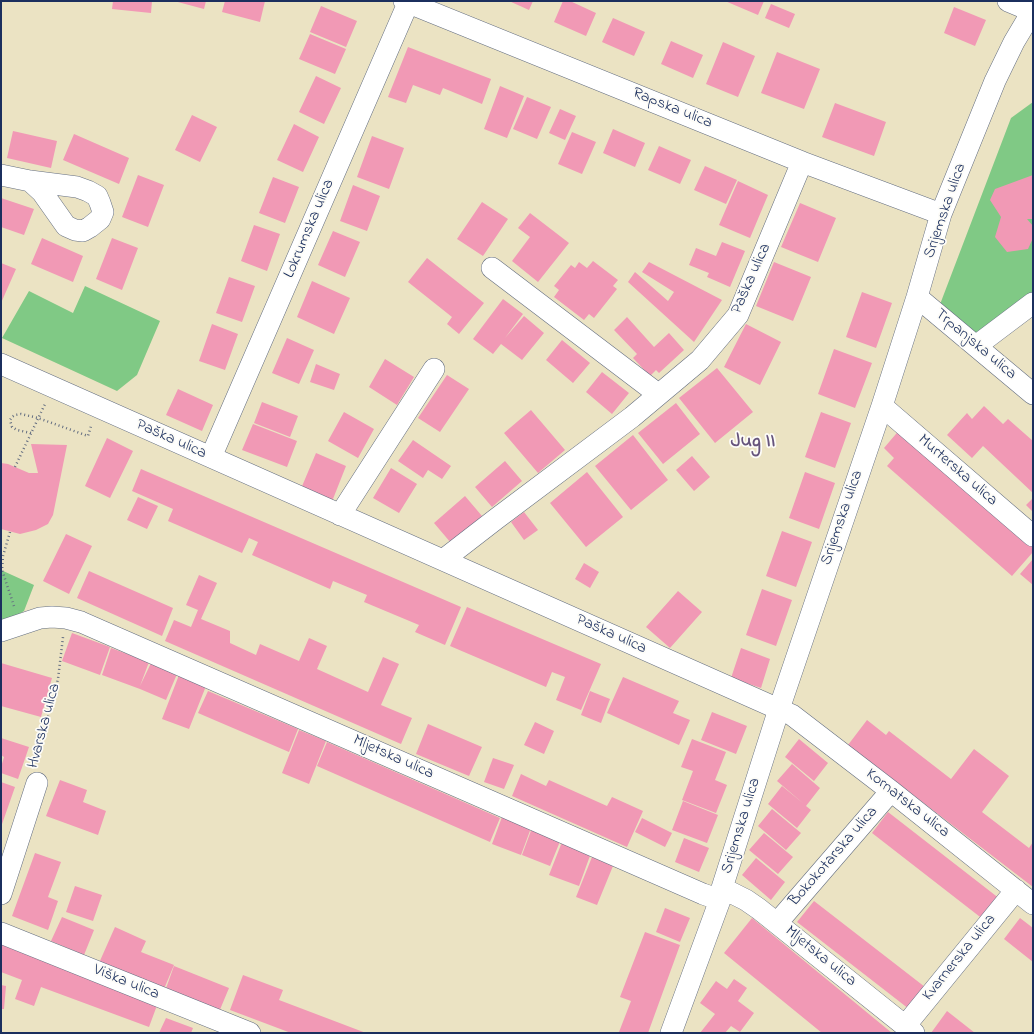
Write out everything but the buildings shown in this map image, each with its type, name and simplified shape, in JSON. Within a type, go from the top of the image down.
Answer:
[{"type":"street","name":"Rapska ulica","points":[[407,1],[802,162],[941,214]]},
{"type":"street","name":"Lokrumska ulica","points":[[211,457],[407,1]]},
{"type":"street","points":[[1008,1],[1033,11]]},
{"type":"street","name":"Srijemska ulica","points":[[670,1033],[721,894],[779,709],[882,406],[917,297],[941,214],[996,81],[1014,42],[1033,11]]},
{"type":"street","name":"Paška ulica","points":[[443,560],[632,417],[700,360],[738,315],[802,162]]},
{"type":"street","points":[[1,175],[30,181]]},
{"type":"street","points":[[492,268],[658,394]]},
{"type":"street","name":"Trpanjska ulica","points":[[917,297],[1033,394]]},
{"type":"street","points":[[976,346],[1033,303]]},
{"type":"street","name":"Paška ulica","points":[[2,365],[779,709]]},
{"type":"street","points":[[340,515],[434,369]]},
{"type":"street","name":"Murterska ulica","points":[[882,406],[1033,536]]},
{"type":"street","points":[[1,631],[40,618],[66,618]]},
{"type":"street","name":"Mljetska ulica","points":[[66,618],[81,622],[696,890],[746,900],[777,922],[909,1029]]},
{"type":"street","name":"Kornatska ulica","points":[[779,709],[792,715],[891,790],[1033,904]]},
{"type":"street","name":"Hvarska ulica","points":[[1,894],[38,783]]},
{"type":"street","name":"Bokokotarska ulica","points":[[777,922],[891,790]]},
{"type":"street","name":"Kvarnerska ulica","points":[[909,1029],[1016,890]]},
{"type":"street","name":"Viška ulica","points":[[1,933],[250,1033]]},
{"type":"path","points":[[15,467],[47,400]]},
{"type":"path","points":[[31,433],[17,430],[12,427],[10,420],[15,415],[21,414],[38,418],[88,436],[92,425]]},
{"type":"path","points":[[10,532],[3,556],[2,570],[17,614],[22,623]]},
{"type":"path","name":"Hvarska ulica","points":[[38,783],[32,777],[58,679],[66,618]]},
{"type":"green space","points":[[1033,102],[1033,295],[976,339],[939,307],[1011,118]]},
{"type":"green space","points":[[85,286],[160,321],[137,375],[117,391],[2,338],[29,291],[73,313]]},
{"type":"green space","points":[[1,570],[34,585],[24,611],[1,625]]},
{"type":"district","name":"Jug II","points":[[753,443]]}]
